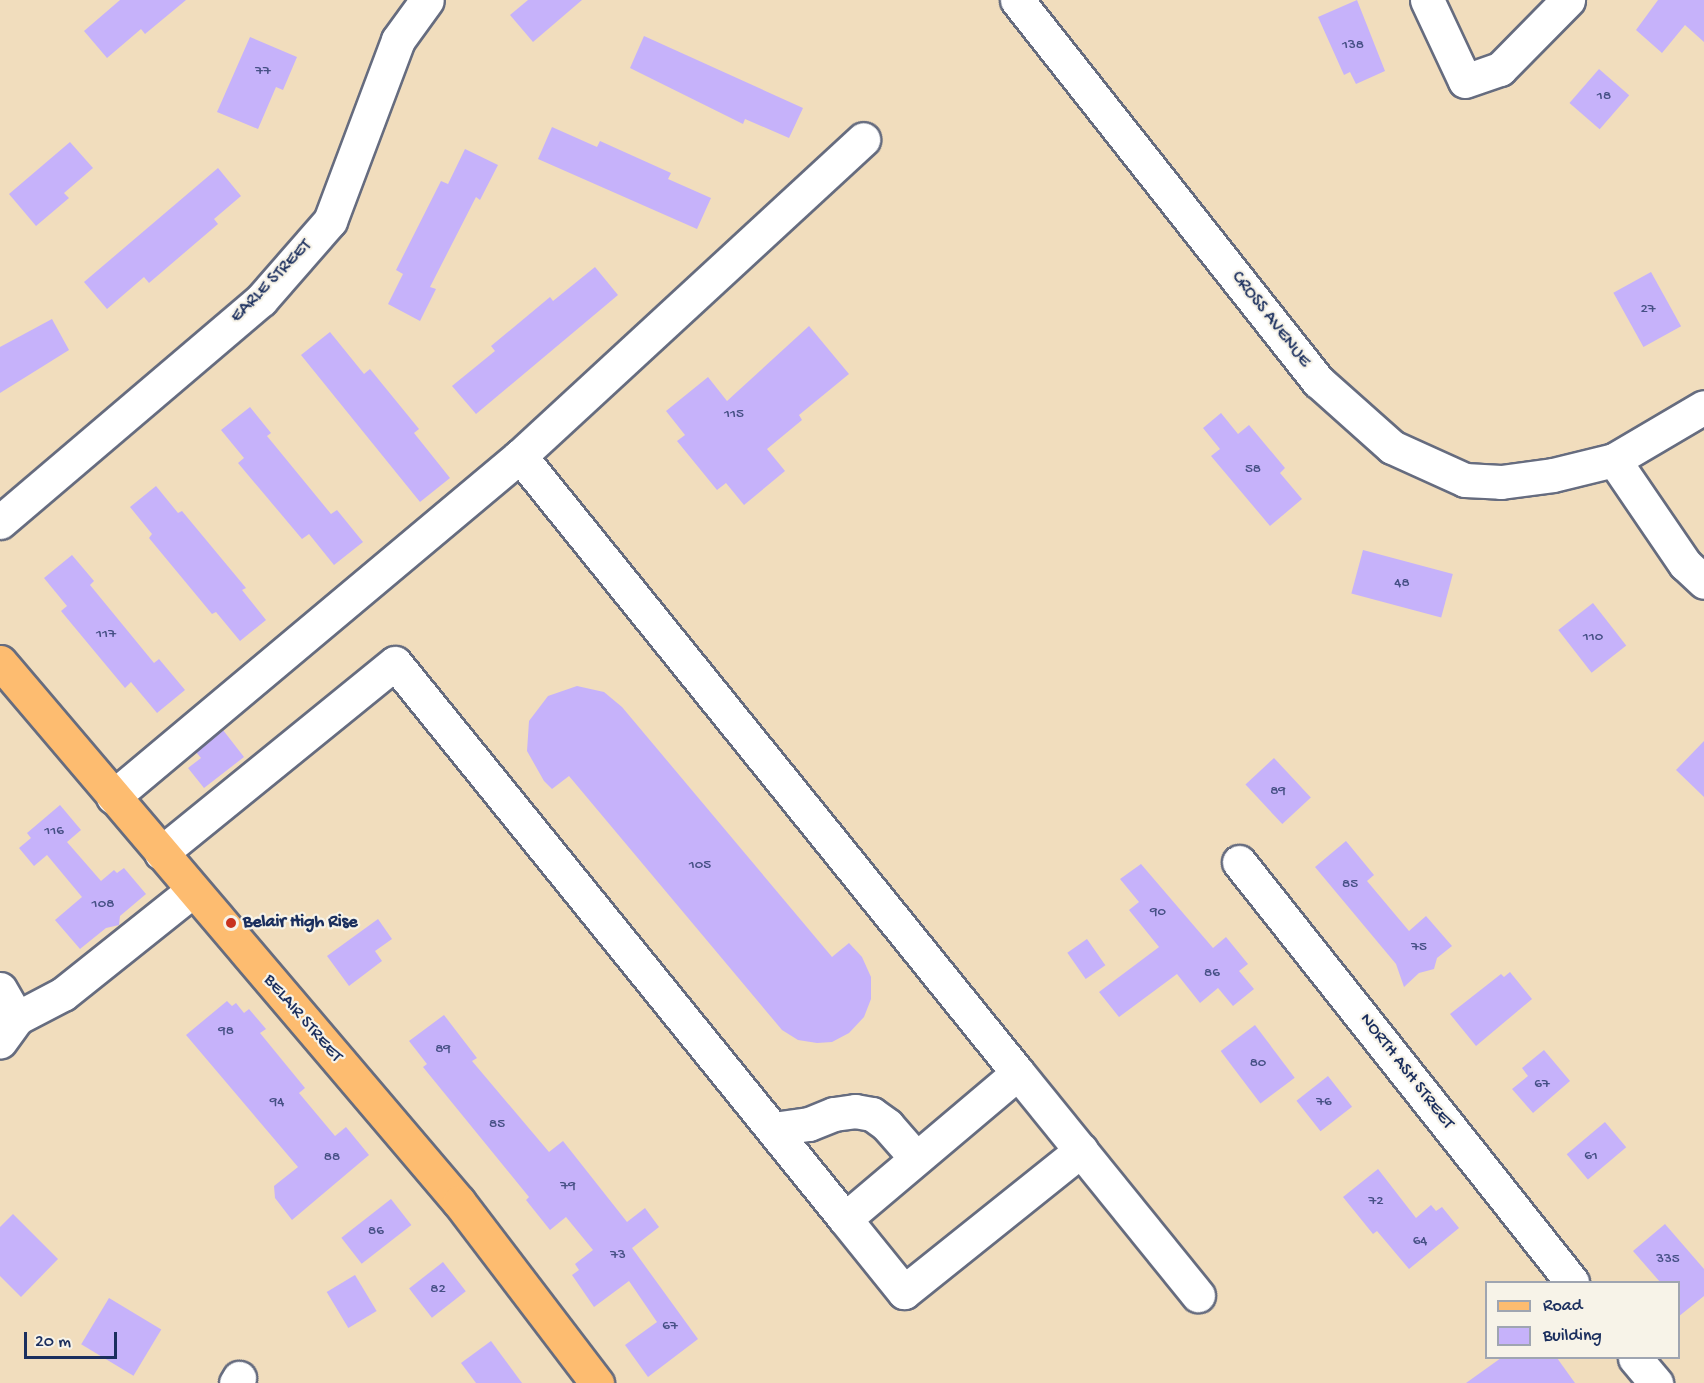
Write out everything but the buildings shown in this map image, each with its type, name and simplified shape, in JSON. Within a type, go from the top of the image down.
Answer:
[{"type":"main road","name":"BELAIR STREET","points":[[0,662],[192,891],[459,1202],[597,1383]]},
{"type":"street","name":"EARLE STREET","points":[[0,522],[261,300],[330,221],[398,40],[427,0]]},
{"type":"street","name":"CROSS AVENUE","points":[[1017,0],[1318,381],[1392,447],[1465,480],[1502,482],[1553,475],[1614,460],[1704,407]]},
{"type":"street","points":[[1427,0],[1465,81],[1500,69],[1568,0]]},
{"type":"street","points":[[114,797],[520,456],[863,139]]},
{"type":"street","points":[[520,456],[1198,1295]]},
{"type":"street","points":[[1614,460],[1685,564],[1704,582]]},
{"type":"street","points":[[160,853],[396,663],[904,1292],[1081,1150]]},
{"type":"street","name":"NORTH ASH STREET","points":[[1239,862],[1571,1281]]},
{"type":"street","points":[[0,989],[8,1029],[63,994],[192,891]]},
{"type":"street","points":[[844,1219],[1018,1073]]},
{"type":"street","points":[[773,1129],[809,1124],[834,1114],[872,1114],[887,1125],[916,1158]]},
{"type":"street","points":[[1636,1359],[1656,1383]]},
{"type":"place","name":"Belair High Rise","points":[[231,923]]}]
